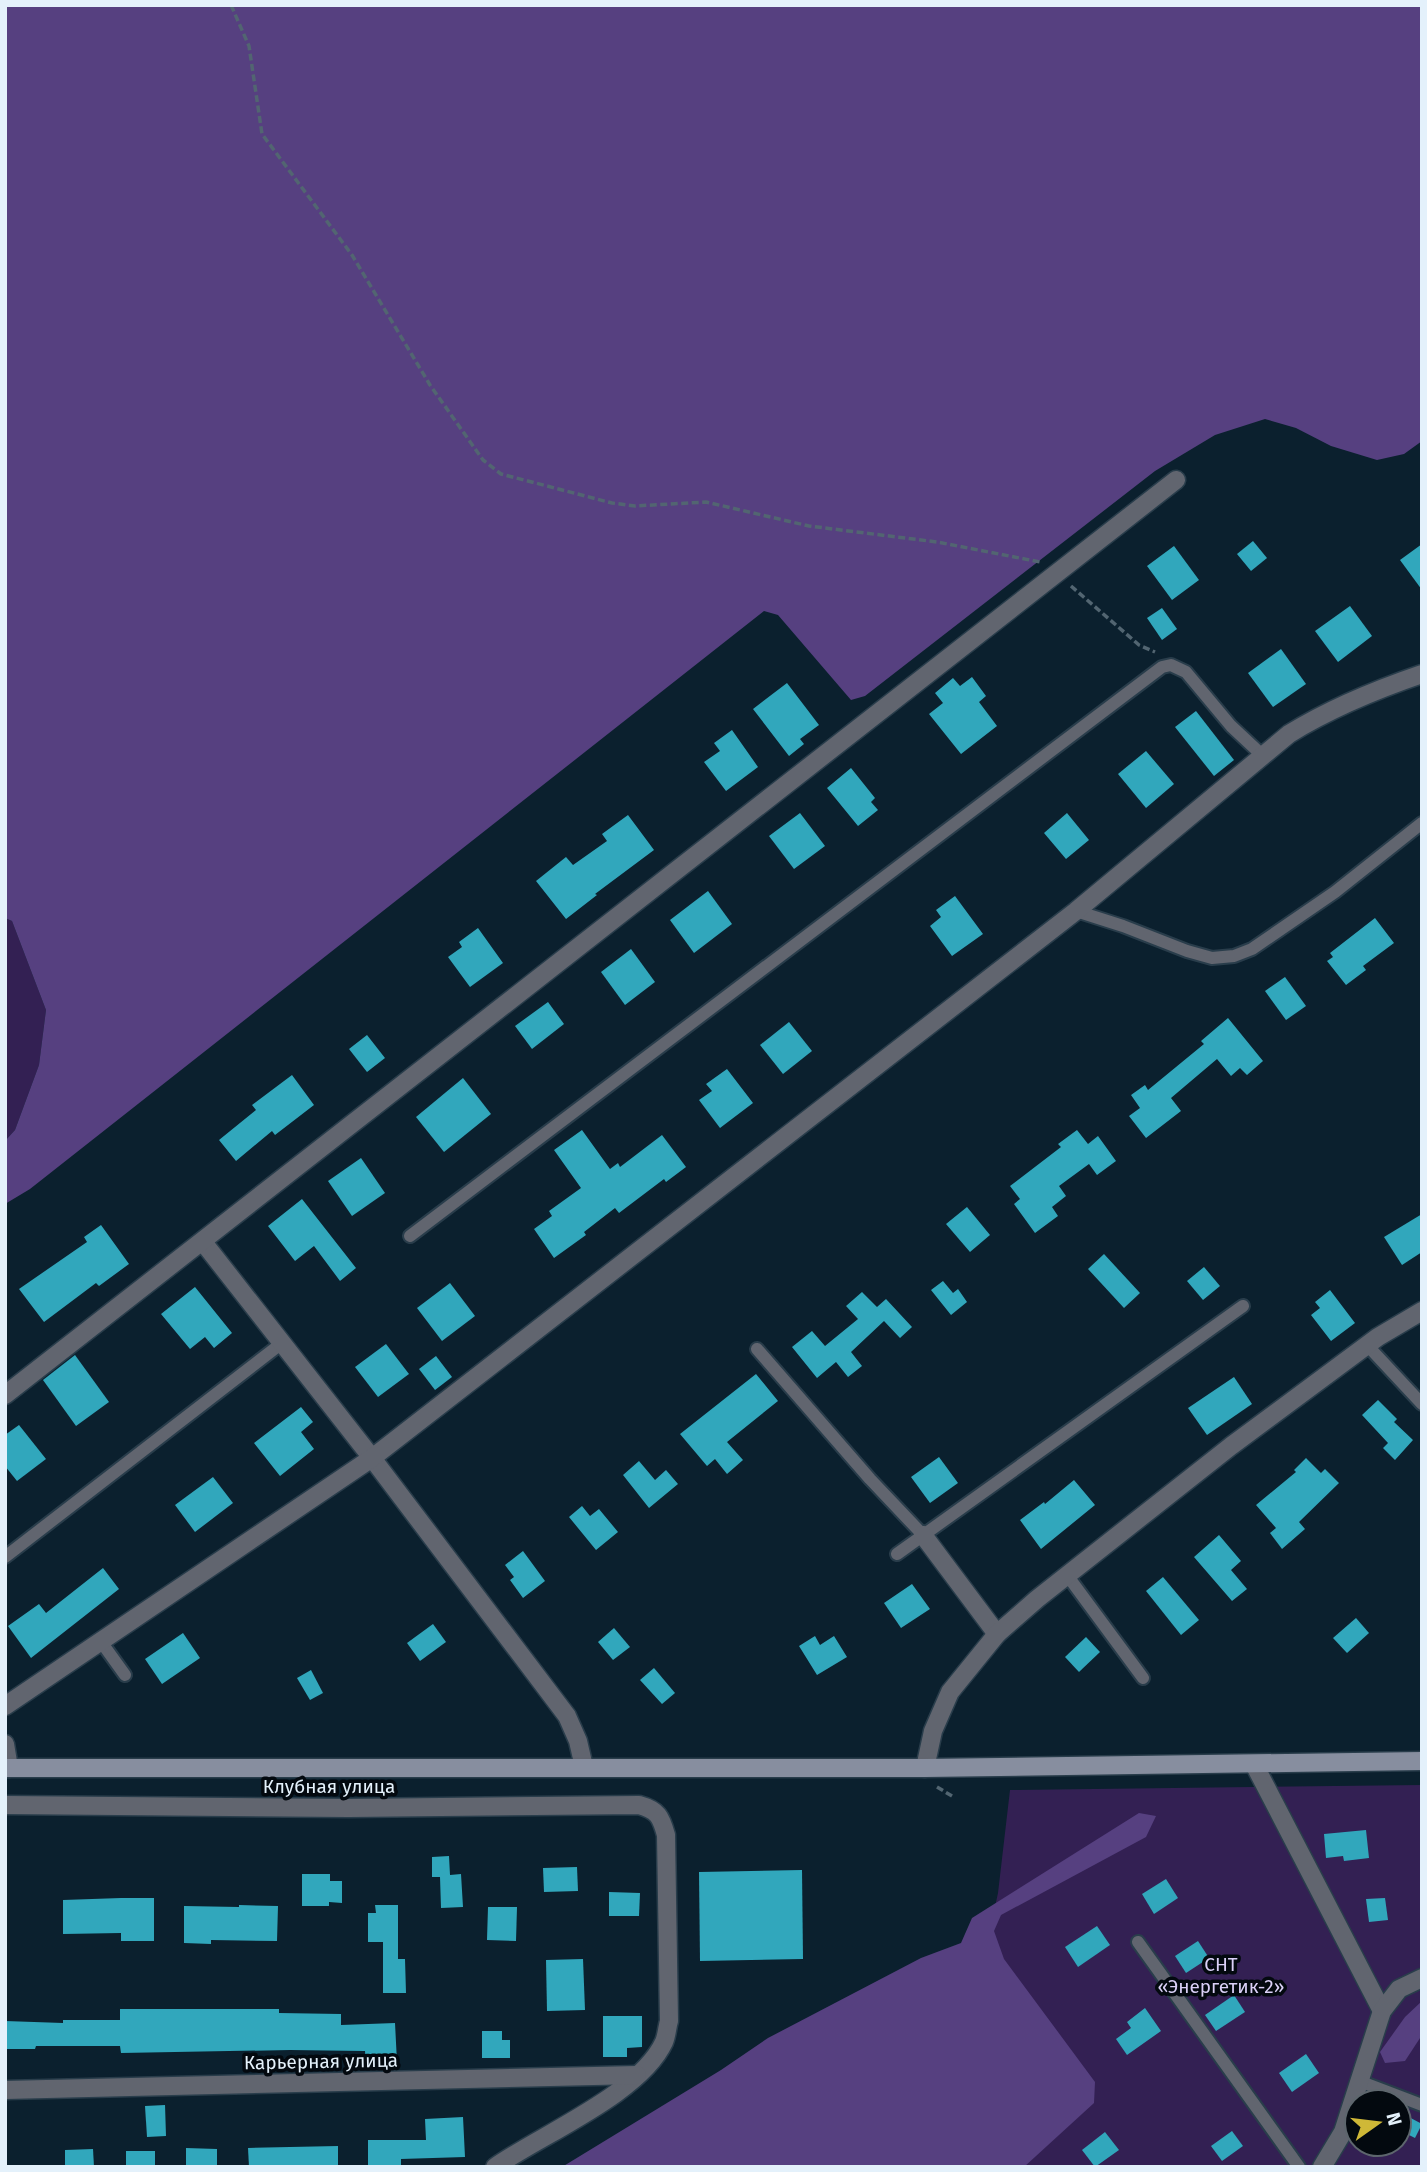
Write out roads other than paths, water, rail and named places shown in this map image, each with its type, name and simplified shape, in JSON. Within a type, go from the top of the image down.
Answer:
[{"type":"main road","points":[[7,1768],[925,1768],[1422,1761]]},
{"type":"street","points":[[5,1395],[1176,480]]},
{"type":"street","points":[[5,1706],[102,1643],[372,1458],[1076,911],[1289,734],[1320,715],[1376,690],[1422,674]]},
{"type":"street","points":[[203,1242],[372,1458],[567,1716],[578,1741],[584,1767]]},
{"type":"street","points":[[925,1768],[933,1731],[950,1692],[997,1634],[1067,1575],[1231,1446],[1367,1345],[1422,1311]]},
{"type":"street","points":[[923,1535],[997,1634]]},
{"type":"street","points":[[5,1744],[7,1768]]},
{"type":"street","points":[[1254,1764],[1382,2011]]},
{"type":"street","name":"Клубная улица","points":[[5,1805],[363,1808],[639,1805],[653,1809],[662,1818],[666,1835],[669,2021],[665,2040],[654,2059],[638,2075]]},
{"type":"street","points":[[1322,2167],[1343,2132],[1382,2011],[1399,1989],[1422,1978]]},
{"type":"street","points":[[495,2167],[608,2099],[638,2075]]},
{"type":"street","name":"Карьерная улица","points":[[5,2090],[638,2075]]},
{"type":"lane","points":[[410,1236],[1162,667],[1171,665],[1186,672],[1231,726],[1262,755]]},
{"type":"lane","points":[[1076,911],[1187,951],[1212,957],[1234,956],[1252,949],[1335,892],[1422,822]]},
{"type":"lane","points":[[897,1554],[1242,1306]]},
{"type":"lane","points":[[5,1557],[282,1343]]},
{"type":"lane","points":[[1367,1345],[1422,1404]]},
{"type":"lane","points":[[757,1349],[870,1479],[923,1535]]},
{"type":"lane","points":[[1067,1575],[1143,1678]]},
{"type":"lane","points":[[102,1643],[125,1675]]},
{"type":"lane","points":[[1138,1942],[1298,2167]]},
{"type":"lane","points":[[1359,2081],[1422,2105]]},
{"type":"park label","name":"СНТ «Энергетик-2»","points":[[1221,1975]]}]
